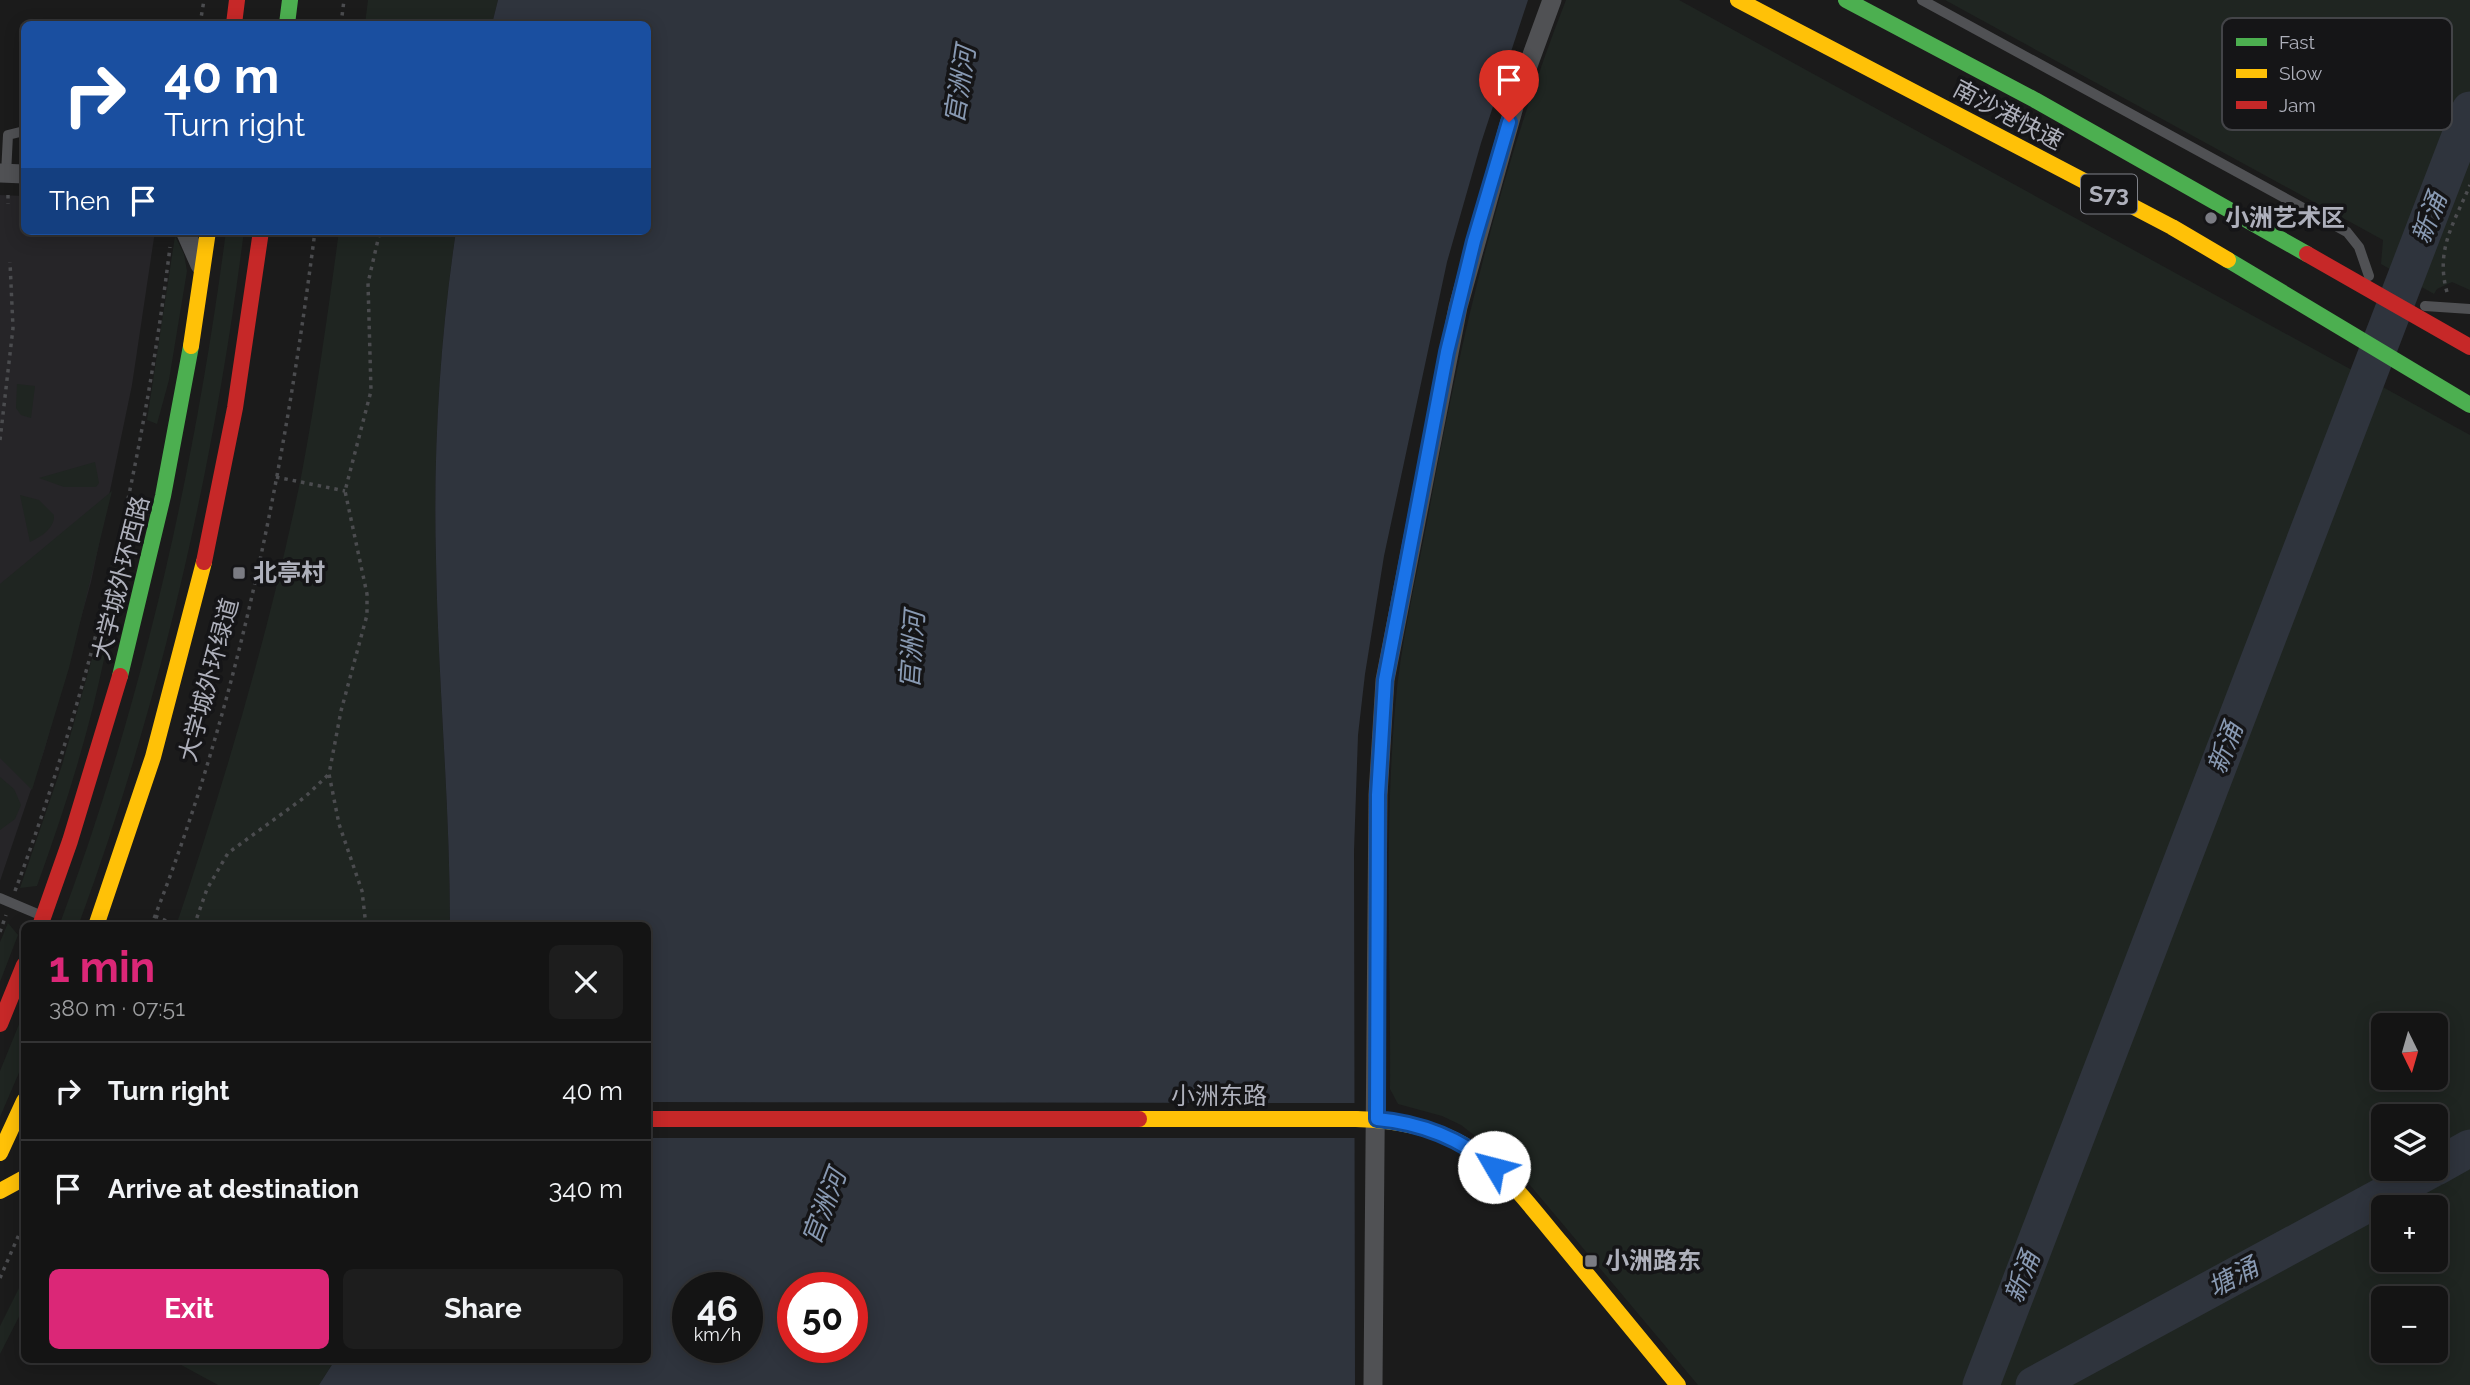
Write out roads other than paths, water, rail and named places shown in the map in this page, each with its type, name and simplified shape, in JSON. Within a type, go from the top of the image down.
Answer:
[{"type":"main road","points":[[234,21],[237,0]]},
{"type":"main road","points":[[287,21],[290,0]]},
{"type":"main road","name":"南沙港快速","points":[[1738,0],[2172,227],[2470,405]]},
{"type":"main road","name":"南沙港快速","points":[[1846,0],[2035,100],[2470,347]]},
{"type":"main road","name":"大学城外环西路","points":[[42,921],[94,769],[143,590],[174,445],[207,235]]},
{"type":"main road","points":[[97,922],[170,703],[193,611],[241,375],[260,235]]},
{"type":"main road","points":[[0,1024],[21,972]]},
{"type":"main road","points":[[0,1153],[21,1108]]},
{"type":"main road","name":"小洲东路","points":[[651,1119],[1377,1119],[1438,1132],[1467,1146],[1494,1167],[1678,1385]]},
{"type":"main road","points":[[0,1191],[21,1180]]},
{"type":"street","points":[[1373,1385],[1378,795],[1385,680],[1455,318],[1487,195],[1517,96],[1552,0]]},
{"type":"street","points":[[178,238],[195,247],[202,273]]},
{"type":"lane","points":[[1922,0],[2347,232],[2359,247],[2370,278],[2414,303],[2470,309]]},
{"type":"lane","points":[[10,174],[8,135],[21,132]]},
{"type":"lane","points":[[0,898],[42,921]]},
{"type":"water","name":"官洲河","points":[[498,0],[1528,0],[1481,143],[1447,262],[1384,556],[1365,674],[1358,735],[1354,851],[1355,1385],[319,1385],[333,1363],[651,1363],[651,922],[450,922],[435,518],[439,395],[456,235],[651,235],[651,21],[493,21]]},
{"type":"waterway","name":"新涌","points":[[1981,1385],[2470,110]]},
{"type":"waterway","name":"塘涌","points":[[2448,1160],[2470,1148]]},
{"type":"waterway","name":"塘涌","points":[[2034,1385],[2410,1181]]},
{"type":"place","name":"小洲艺术区","points":[[2211,218]]},
{"type":"place","name":"北亭村","points":[[239,573]]},
{"type":"place","name":"小洲路东","points":[[1591,1261]]}]
